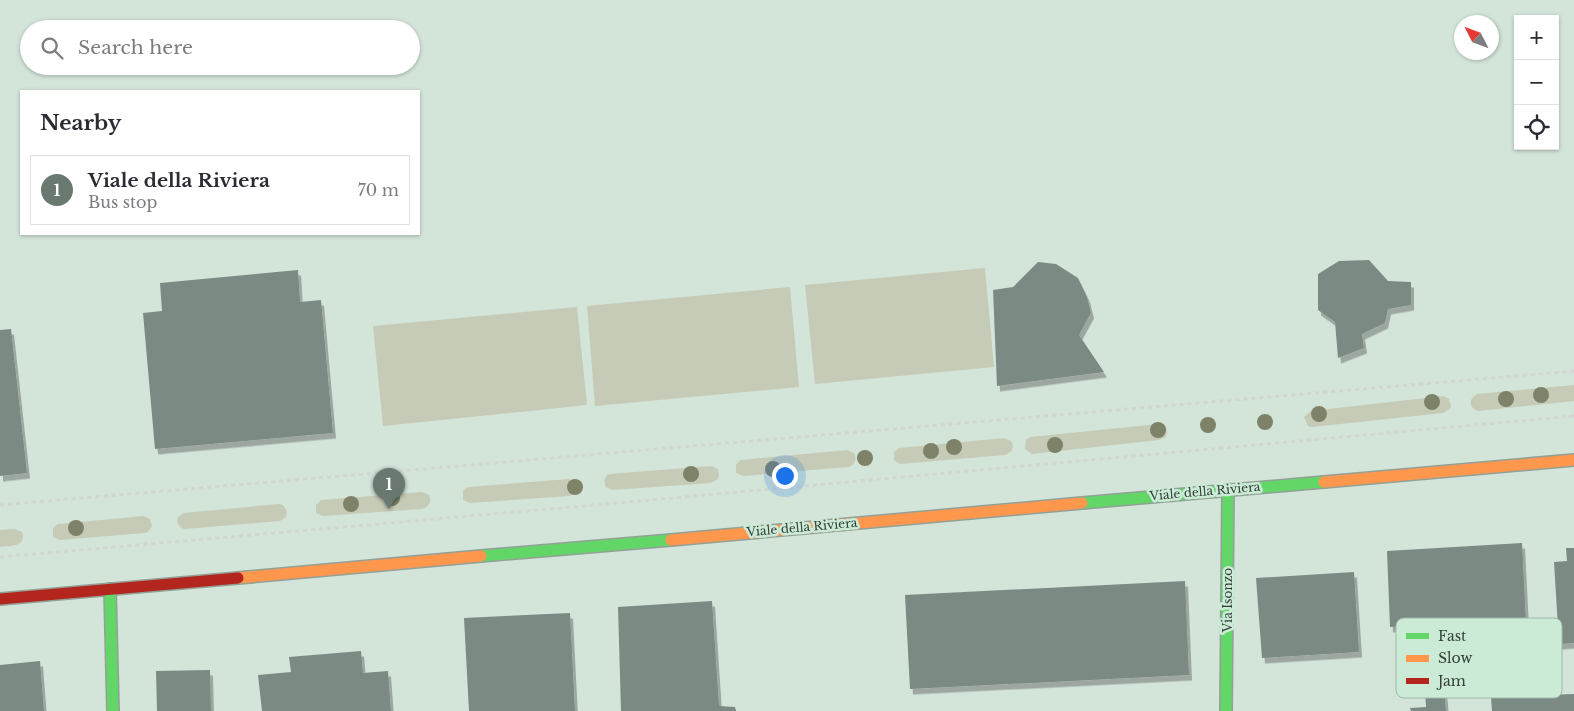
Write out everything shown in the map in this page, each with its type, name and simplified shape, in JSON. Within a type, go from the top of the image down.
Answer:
[{"type":"street","name":"Viale della Riviera","points":[[0,599],[1228,489],[1574,460]]},
{"type":"street","name":"Via Isonzo","points":[[1226,711],[1228,489]]},
{"type":"street","points":[[110,589],[113,711]]},
{"type":"path","points":[[0,505],[1574,371]]},
{"type":"path","points":[[0,556],[655,500],[1574,416]]},
{"type":"green space","points":[[985,268],[994,367],[815,384],[805,285]]},
{"type":"green space","points":[[790,287],[799,387],[595,406],[587,306]]},
{"type":"green space","points":[[577,307],[587,405],[383,426],[373,326]]},
{"type":"green space","points":[[1574,385],[1574,401],[1478,411],[1471,406],[1472,398],[1477,394]]},
{"type":"green space","points":[[1443,396],[1449,399],[1451,406],[1450,409],[1443,413],[1312,427],[1308,426],[1304,417],[1311,411]]},
{"type":"green space","points":[[1159,424],[1166,426],[1167,430],[1166,437],[1159,440],[1032,454],[1025,449],[1026,440],[1030,437]]},
{"type":"green space","points":[[1004,438],[1011,441],[1013,446],[1011,451],[1005,455],[900,464],[894,460],[894,452],[899,448]]},
{"type":"green space","points":[[847,450],[854,453],[855,458],[854,464],[848,467],[743,476],[736,473],[736,464],[741,460]]},
{"type":"green space","points":[[711,466],[718,469],[719,476],[718,479],[711,483],[612,490],[606,487],[604,481],[607,475],[610,474]]},
{"type":"green space","points":[[569,479],[576,482],[577,491],[569,496],[470,503],[463,500],[463,491],[468,487]]},
{"type":"green space","points":[[422,492],[429,495],[430,502],[428,506],[422,509],[323,516],[316,513],[316,505],[321,500]]},
{"type":"green space","points":[[283,505],[287,511],[286,517],[280,521],[185,529],[181,528],[177,522],[178,517],[184,513]]},
{"type":"green space","points":[[144,516],[150,519],[152,526],[148,532],[144,533],[60,540],[53,537],[53,528],[58,524]]},
{"type":"green space","points":[[15,529],[22,532],[22,541],[17,545],[0,547],[0,530]]},
{"type":"building","points":[[1369,260],[1388,281],[1411,282],[1411,305],[1388,309],[1385,323],[1362,334],[1364,348],[1338,358],[1335,322],[1318,310],[1318,274],[1339,261]]},
{"type":"building","points":[[1038,262],[1056,264],[1078,278],[1087,297],[1091,313],[1079,335],[1104,372],[997,386],[993,290],[1013,287]]},
{"type":"building","points":[[298,270],[300,302],[321,300],[333,433],[155,449],[143,313],[162,311],[160,283]]},
{"type":"building","points":[[11,329],[27,473],[0,476],[0,330]]},
{"type":"building","points":[[1522,543],[1526,618],[1396,618],[1396,627],[1390,627],[1387,551]]},
{"type":"building","points":[[1566,548],[1574,548],[1574,643],[1562,644],[1562,618],[1557,618],[1554,562],[1567,561]]},
{"type":"building","points":[[1354,572],[1359,652],[1262,658],[1256,578]]},
{"type":"building","points":[[1185,581],[1189,675],[910,689],[905,595]]},
{"type":"building","points":[[712,601],[719,706],[735,707],[736,711],[621,711],[618,607]]},
{"type":"building","points":[[570,613],[575,711],[469,711],[464,618]]},
{"type":"building","points":[[361,651],[363,673],[388,671],[391,711],[262,711],[258,675],[291,672],[289,657]]},
{"type":"building","points":[[40,661],[44,711],[0,711],[0,665]]},
{"type":"building","points":[[210,670],[211,711],[157,711],[156,671]]},
{"type":"building","points":[[1562,694],[1574,694],[1574,711],[1492,711],[1491,698],[1562,698]]},
{"type":"building","points":[[1425,698],[1445,698],[1446,711],[1411,711],[1410,708],[1426,707]]},
{"type":"traffic: fast","points":[[1082,503],[1324,482]]},
{"type":"traffic: fast","points":[[1226,711],[1228,489]]},
{"type":"traffic: fast","points":[[481,556],[671,540]]},
{"type":"traffic: fast","points":[[110,589],[113,711]]},
{"type":"traffic: slow","points":[[1324,482],[1574,460]]},
{"type":"traffic: slow","points":[[671,540],[1082,503]]},
{"type":"traffic: slow","points":[[238,578],[481,556]]},
{"type":"traffic: jam","points":[[0,599],[238,578]]},
{"type":"place","name":"Viale della Riviera","points":[[389,509]]}]
